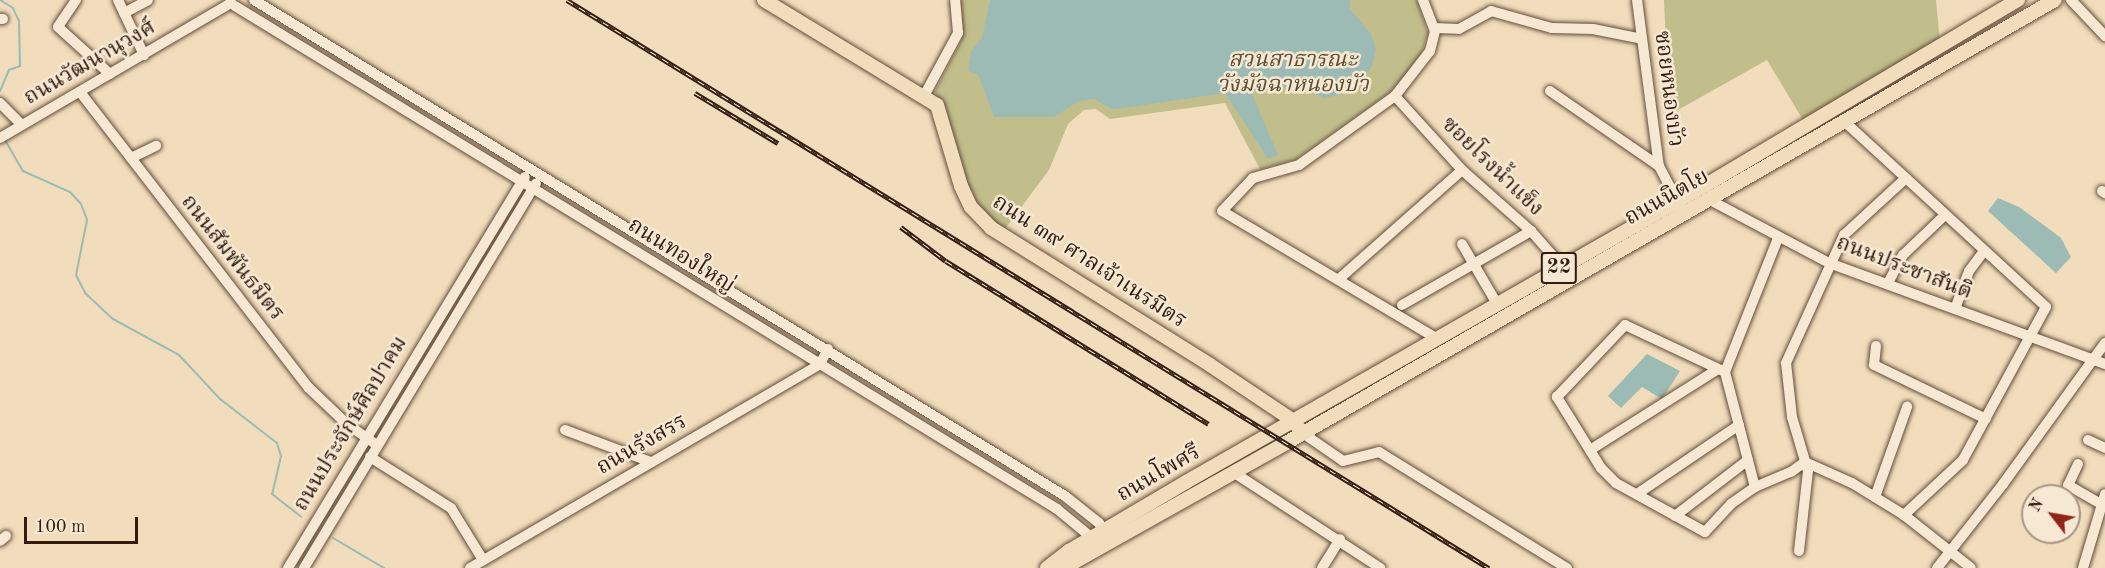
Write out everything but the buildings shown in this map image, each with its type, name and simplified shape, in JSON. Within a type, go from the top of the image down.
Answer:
[{"type":"main road","name":"ถนน ๓๙ ศาลเจ้าเนรมิตร","points":[[764,0],[924,96],[940,112],[961,186],[983,221],[1298,427]]},
{"type":"main road","name":"ถนนนิตโย","points":[[1298,427],[1442,340],[1704,193],[1881,81],[2018,0]]},
{"type":"main road","name":"ถนนนิตโย","points":[[1704,193],[1845,122],[2055,0]]},
{"type":"main road","points":[[1881,81],[1890,96]]},
{"type":"main road","name":"ถนนนิตโย","points":[[1442,340],[1497,304],[1562,267],[1680,207]]},
{"type":"main road","name":"ถนนโพศรี","points":[[1057,568],[1076,561],[1102,539],[1137,525],[1233,472],[1298,427]]},
{"type":"main road","name":"ถนนโพศรี","points":[[1047,568],[1298,427]]},
{"type":"main road","points":[[1076,561],[1112,544],[1137,525]]},
{"type":"street","points":[[76,0],[58,27],[110,74]]},
{"type":"street","points":[[118,0],[144,55]]},
{"type":"street","points":[[124,13],[148,0]]},
{"type":"street","name":"ถนนทองใหญ่","points":[[254,0],[1065,496],[1102,539]]},
{"type":"street","points":[[924,96],[958,33],[955,0]]},
{"type":"street","points":[[1423,0],[1434,28],[1430,51],[1395,96],[1299,165],[1253,178],[1222,211],[1442,340]]},
{"type":"street","name":"ซอยหนองบัว","points":[[1637,0],[1659,166],[1680,207]]},
{"type":"street","points":[[2071,0],[2105,36]]},
{"type":"street","name":"ถนนวัฒนานุวงศ์","points":[[4,136],[235,2]]},
{"type":"street","name":"ถนนทองใหญ่","points":[[235,2],[272,27],[1057,509],[1102,539]]},
{"type":"street","points":[[1434,28],[1459,29],[1491,11],[1552,28],[1593,29],[1642,39]]},
{"type":"street","points":[[272,27],[279,14]]},
{"type":"street","name":"ถนนสัมพันธมิตร","points":[[80,92],[309,388],[364,438],[377,445]]},
{"type":"street","points":[[1550,92],[1659,166]]},
{"type":"street","name":"ซอยโรงน้ำแข็ง","points":[[1395,96],[1462,170],[1530,231],[1562,267]]},
{"type":"street","points":[[0,103],[22,125]]},
{"type":"street","points":[[1845,122],[2046,307],[2031,340],[1963,460],[1904,514]]},
{"type":"street","points":[[131,158],[156,146]]},
{"type":"street","name":"ถนนประจักษ์ศิลปาคม","points":[[288,568],[447,300],[530,169]]},
{"type":"street","points":[[1339,279],[1462,170]]},
{"type":"street","name":"ถนนประจักษ์ศิลปาคม","points":[[304,568],[540,175]]},
{"type":"street","points":[[1799,551],[1808,471],[1792,417],[1786,363],[1829,263],[1844,235],[1906,178]]},
{"type":"street","name":"ถนนประชาสันติ","points":[[1704,193],[1778,238],[1829,263],[1888,283],[2031,340],[2105,364]]},
{"type":"street","points":[[1888,283],[1903,255],[1945,215]]},
{"type":"street","points":[[1402,305],[1530,231]]},
{"type":"street","points":[[1590,450],[1721,371],[1778,238]]},
{"type":"street","points":[[1462,244],[1497,304]]},
{"type":"street","points":[[1955,309],[1969,271],[1984,251]]},
{"type":"street","points":[[447,300],[459,308]]},
{"type":"street","points":[[434,322],[446,330]]},
{"type":"street","points":[[1755,487],[1721,371],[1625,325],[1557,397],[1590,450],[1616,483],[1705,532],[1731,504],[1755,487],[1791,472],[1805,462]]},
{"type":"street","points":[[1937,568],[2003,484],[2090,359],[2105,343]]},
{"type":"street","points":[[1876,345],[1874,364],[1986,419]]},
{"type":"street","points":[[820,364],[828,349]]},
{"type":"street","name":"ถนนรังสรร","points":[[470,568],[820,364]]},
{"type":"street","points":[[1875,497],[1907,407]]},
{"type":"street","points":[[1637,494],[1738,425]]},
{"type":"street","points":[[1298,427],[1343,461],[1379,452],[1567,568]]},
{"type":"street","points":[[565,430],[651,462]]},
{"type":"street","points":[[2088,440],[2105,448]]},
{"type":"street","points":[[370,457],[451,508],[483,561]]},
{"type":"street","points":[[1675,516],[1748,460]]},
{"type":"street","points":[[1805,462],[1904,514],[1971,568]]},
{"type":"street","points":[[2078,464],[2068,485],[2103,499],[2083,568]]},
{"type":"street","points":[[1233,472],[1340,539],[1380,568]]},
{"type":"street","points":[[1057,509],[1065,496]]},
{"type":"street","points":[[1322,568],[1340,539]]},
{"type":"street","points":[[304,540],[316,548]]},
{"type":"green space","name":"สวนสาธารณะ วังมัจฉาหนองบัว","points":[[961,0],[1417,0],[1428,34],[1419,59],[1390,92],[1295,160],[1260,169],[1225,103],[1110,119],[1096,109],[1084,110],[1068,124],[1049,170],[1005,229],[983,213],[969,193],[935,91],[961,41]]},
{"type":"green space","points":[[1664,0],[1936,0],[1940,42],[1803,120],[1767,60],[1669,115]]},
{"type":"water","name":"สวนสาธารณะ วังมัจฉาหนองบัว","points":[[990,0],[1350,0],[1350,9],[1371,34],[1376,50],[1372,66],[1360,82],[1342,94],[1324,98],[1297,86],[1251,92],[1278,155],[1268,159],[1225,93],[1112,109],[1094,99],[1079,101],[1054,117],[994,117],[978,74],[968,71],[971,51],[982,38]]},
{"type":"water","points":[[1998,198],[2019,207],[2061,238],[2071,257],[2056,273],[1988,211]]},
{"type":"water","points":[[1647,354],[1680,371],[1662,399],[1642,387],[1621,408],[1608,396]]},
{"type":"waterway","points":[[0,0],[13,8],[19,21],[20,66],[9,70],[0,91]]},
{"type":"waterway","points":[[5,140],[23,171],[70,192],[81,204],[87,220],[76,275],[85,293],[113,319],[179,355],[220,399],[277,443],[281,456],[272,494],[301,517]]},
{"type":"waterway","points":[[333,538],[384,568]]},
{"type":"railway","points":[[567,0],[1489,568]]},
{"type":"railway","points":[[695,93],[778,143]]},
{"type":"railway","points":[[901,227],[946,261],[1209,424]]}]
